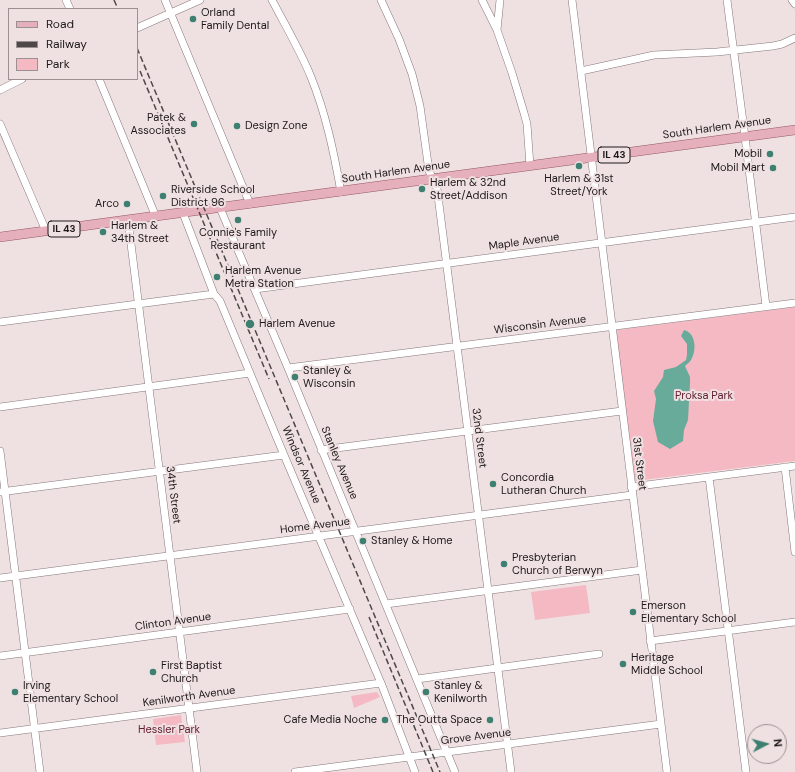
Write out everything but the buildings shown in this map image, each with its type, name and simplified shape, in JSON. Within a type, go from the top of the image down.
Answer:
[{"type":"main road","name":"South Harlem Avenue","points":[[0,237],[795,130]]},
{"type":"street","points":[[165,0],[250,204]]},
{"type":"street","points":[[138,28],[200,0]]},
{"type":"street","points":[[272,0],[310,76],[326,122],[341,192]]},
{"type":"street","name":"32nd Street","points":[[381,0],[399,39],[412,74],[420,106],[429,171],[437,188],[511,772]]},
{"type":"street","points":[[482,0],[497,30],[524,113],[527,124],[530,166]]},
{"type":"street","points":[[497,30],[500,0]]},
{"type":"street","name":"31st Street","points":[[572,0],[590,158],[667,772]]},
{"type":"street","points":[[726,0],[766,306]]},
{"type":"street","points":[[792,0],[795,4]]},
{"type":"street","points":[[581,71],[654,55],[698,53],[773,46],[794,39]]},
{"type":"street","points":[[0,90],[20,80]]},
{"type":"street","points":[[99,80],[156,217]]},
{"type":"street","points":[[0,124],[46,231]]},
{"type":"street","name":"Stanley Avenue","points":[[220,208],[288,368],[455,772]]},
{"type":"street","name":"Windsor Avenue","points":[[183,213],[214,294],[220,301],[284,455],[320,536],[381,683],[415,772]]},
{"type":"street","name":"Maple Avenue","points":[[255,289],[795,217]]},
{"type":"street","name":"34th Street","points":[[128,220],[197,772]]},
{"type":"street","points":[[0,322],[214,294]]},
{"type":"street","name":"Wisconsin Avenue","points":[[288,368],[795,303]]},
{"type":"street","points":[[0,407],[250,373]]},
{"type":"street","points":[[321,450],[622,411]]},
{"type":"street","points":[[0,451],[3,492],[16,576],[40,772]]},
{"type":"street","points":[[3,492],[284,455]]},
{"type":"street","points":[[631,487],[795,466]]},
{"type":"street","points":[[785,467],[795,552]]},
{"type":"street","points":[[709,477],[746,772]]},
{"type":"street","name":"Home Avenue","points":[[0,578],[632,495]]},
{"type":"street","points":[[386,604],[642,570]]},
{"type":"street","name":"Clinton Avenue","points":[[0,656],[350,609]]},
{"type":"street","points":[[650,641],[795,622]]},
{"type":"street","points":[[417,679],[599,654]]},
{"type":"street","name":"Kenilworth Avenue","points":[[0,733],[381,683]]},
{"type":"street","name":"Grove Avenue","points":[[295,772],[661,724]]},
{"type":"green space","name":"Proksa Park","points":[[795,307],[795,461],[635,481],[616,330]]},
{"type":"green space","points":[[586,585],[590,613],[535,620],[531,592]]},
{"type":"green space","points":[[377,692],[380,697],[354,708],[351,696]]},
{"type":"green space","name":"Hessler Park","points":[[181,715],[185,742],[156,745],[153,719]]},
{"type":"shaded area","points":[[684,330],[693,338],[695,347],[691,360],[685,366],[690,377],[688,420],[684,430],[683,441],[670,449],[658,442],[653,421],[656,399],[654,391],[663,377],[664,370],[676,367],[686,360],[687,344],[681,336]]},
{"type":"railway","points":[[114,0],[118,8]]},
{"type":"railway","points":[[138,50],[440,772]]},
{"type":"railway","points":[[140,71],[269,379]]},
{"type":"railway","points":[[369,617],[433,772]]},
{"type":"place","name":"Orland Family Dental","points":[[193,19]]},
{"type":"place","name":"Patek & Associates","points":[[194,124]]},
{"type":"place","name":"Design Zone","points":[[237,126]]},
{"type":"place","name":"Mobil","points":[[770,154]]},
{"type":"place","name":"Harlem & 31st Street/York","points":[[579,166]]},
{"type":"place","name":"Mobil Mart","points":[[773,168]]},
{"type":"place","name":"Harlem & 32nd Street/Addison","points":[[422,189]]},
{"type":"place","name":"Riverside School District 96","points":[[163,196]]},
{"type":"place","name":"Arco","points":[[127,204]]},
{"type":"place","name":"Connie's Family Restaurant","points":[[238,220]]},
{"type":"place","name":"Harlem & 34th Street","points":[[103,232]]},
{"type":"place","name":"Harlem Avenue Metra Station","points":[[217,277]]},
{"type":"place","name":"Harlem Avenue","points":[[250,324]]},
{"type":"place","name":"Stanley & Wisconsin","points":[[295,377]]},
{"type":"place","name":"Concordia Lutheran Church","points":[[493,484]]},
{"type":"place","name":"Stanley & Home","points":[[363,541]]},
{"type":"place","name":"Presbyterian Church of Berwyn","points":[[504,564]]},
{"type":"place","name":"Emerson Elementary School","points":[[633,612]]},
{"type":"place","name":"Heritage Middle School","points":[[623,664]]},
{"type":"place","name":"First Baptist Church","points":[[153,672]]},
{"type":"place","name":"Irving Elementary School","points":[[15,692]]},
{"type":"place","name":"Stanley & Kenilworth","points":[[426,692]]},
{"type":"place","name":"Cafe Media Noche","points":[[385,720]]},
{"type":"place","name":"The Outta Space","points":[[490,720]]}]
